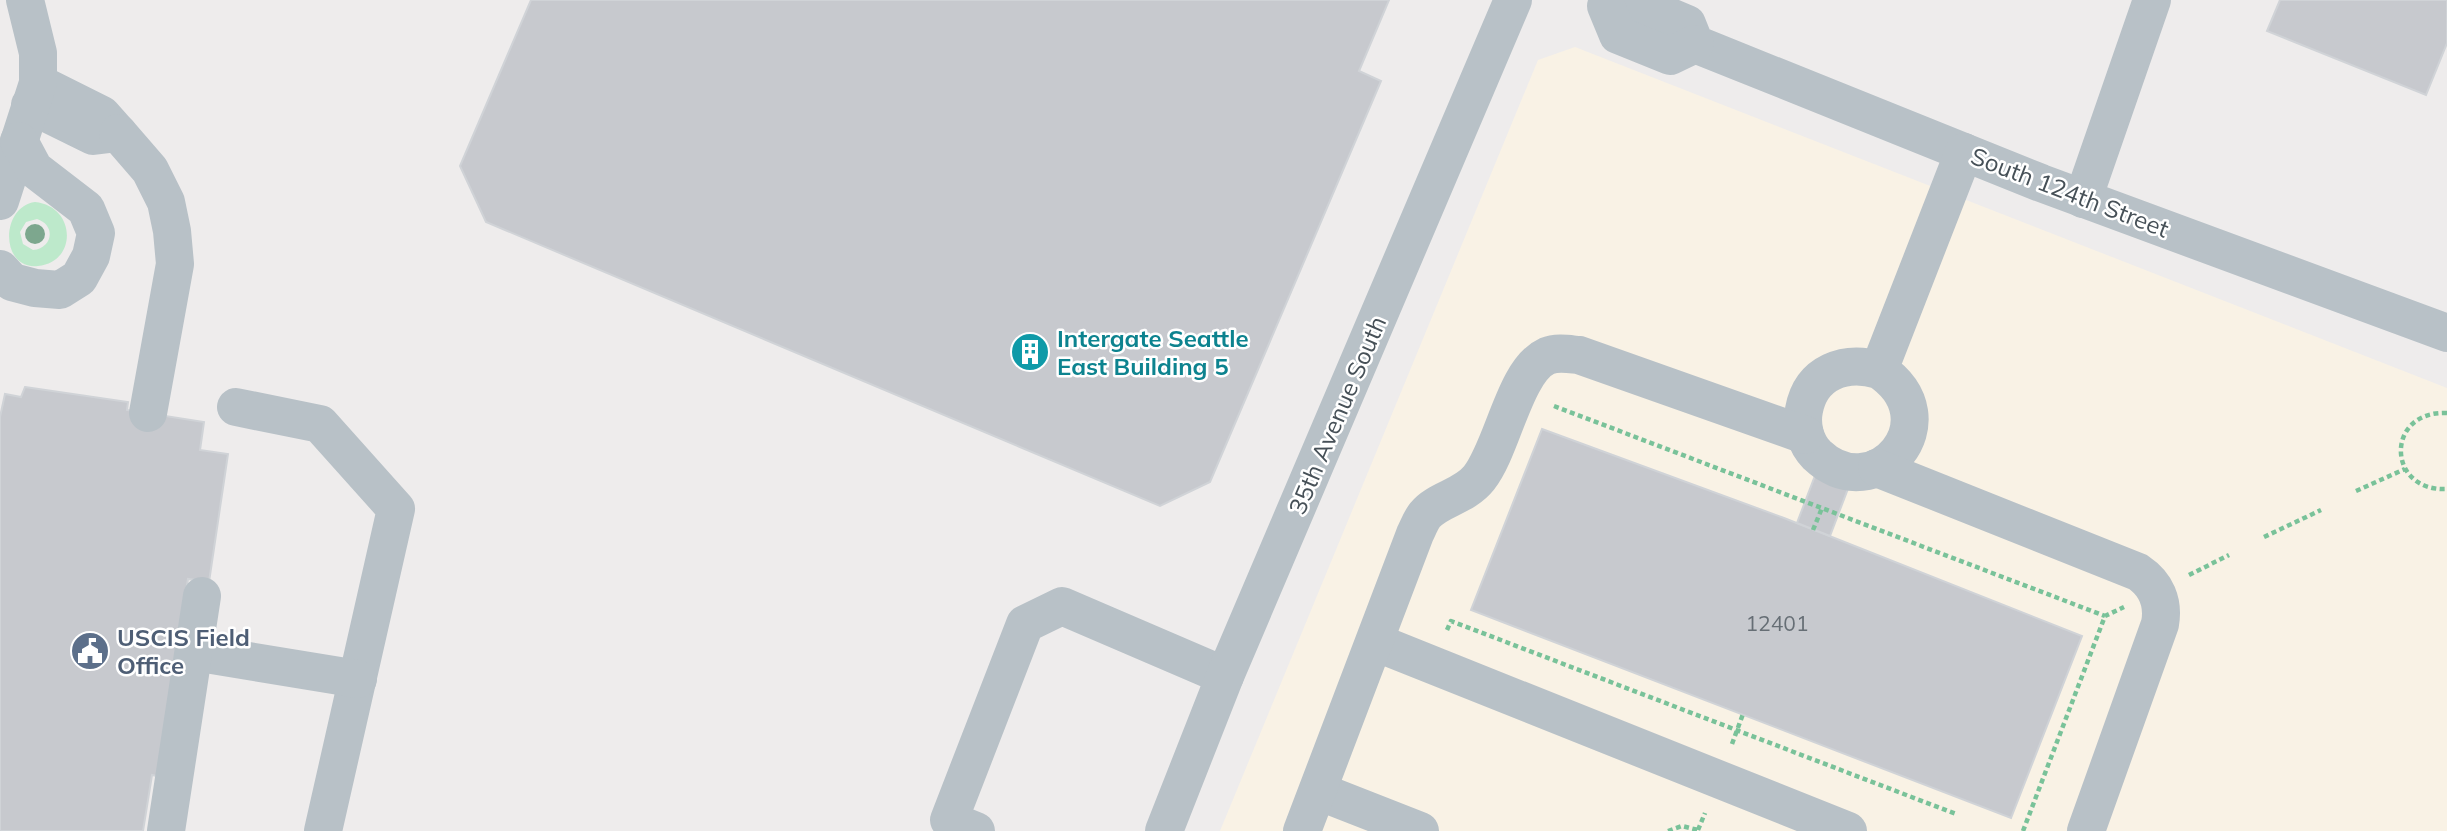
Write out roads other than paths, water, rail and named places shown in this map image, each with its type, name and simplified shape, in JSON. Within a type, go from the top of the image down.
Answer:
[{"type":"street","points":[[0,201],[34,94],[38,53],[25,0]]},
{"type":"street","name":"35th Avenue South","points":[[1164,831],[1225,676],[1513,0]]},
{"type":"street","points":[[2083,199],[2152,0]]},
{"type":"street","name":"South 124th Street","points":[[1614,1],[1687,24],[1695,44],[1964,152],[2083,199],[2447,333]]},
{"type":"street","points":[[34,94],[102,115],[150,170],[166,202],[175,264],[148,413]]},
{"type":"street","points":[[0,269],[12,282],[35,288],[60,290],[79,278],[91,256],[96,233],[86,209],[34,169],[19,141]]},
{"type":"street","points":[[1878,370],[1964,152]]},
{"type":"street","points":[[1302,831],[1415,534],[1426,514],[1466,490],[1483,472],[1492,458],[1525,379],[1539,362],[1548,356],[1561,353],[1579,355],[1805,435]]},
{"type":"street","points":[[1861,365],[1878,370],[1894,380],[1904,394],[1910,411],[1909,429],[1903,445],[1892,459],[1877,468],[1860,472],[1842,471],[1826,463],[1813,451],[1805,435],[1803,418],[1806,401],[1814,385],[1844,366],[1861,365]]},
{"type":"street","points":[[236,407],[320,424],[396,509],[323,831]]},
{"type":"street","points":[[1877,468],[2138,572],[2151,582],[2163,608],[2160,624],[2086,831]]},
{"type":"street","points":[[166,831],[202,596]]},
{"type":"street","points":[[976,831],[949,820],[1025,624],[1062,606],[1225,676]]},
{"type":"street","points":[[1375,642],[1848,831]]},
{"type":"street","points":[[212,655],[358,679]]},
{"type":"street","points":[[1318,792],[1420,831]]},
{"type":"place","name":"Intergate Seattle East Building 5","points":[[1030,352]]},
{"type":"place","name":"USCIS Field Office","points":[[90,651]]}]
